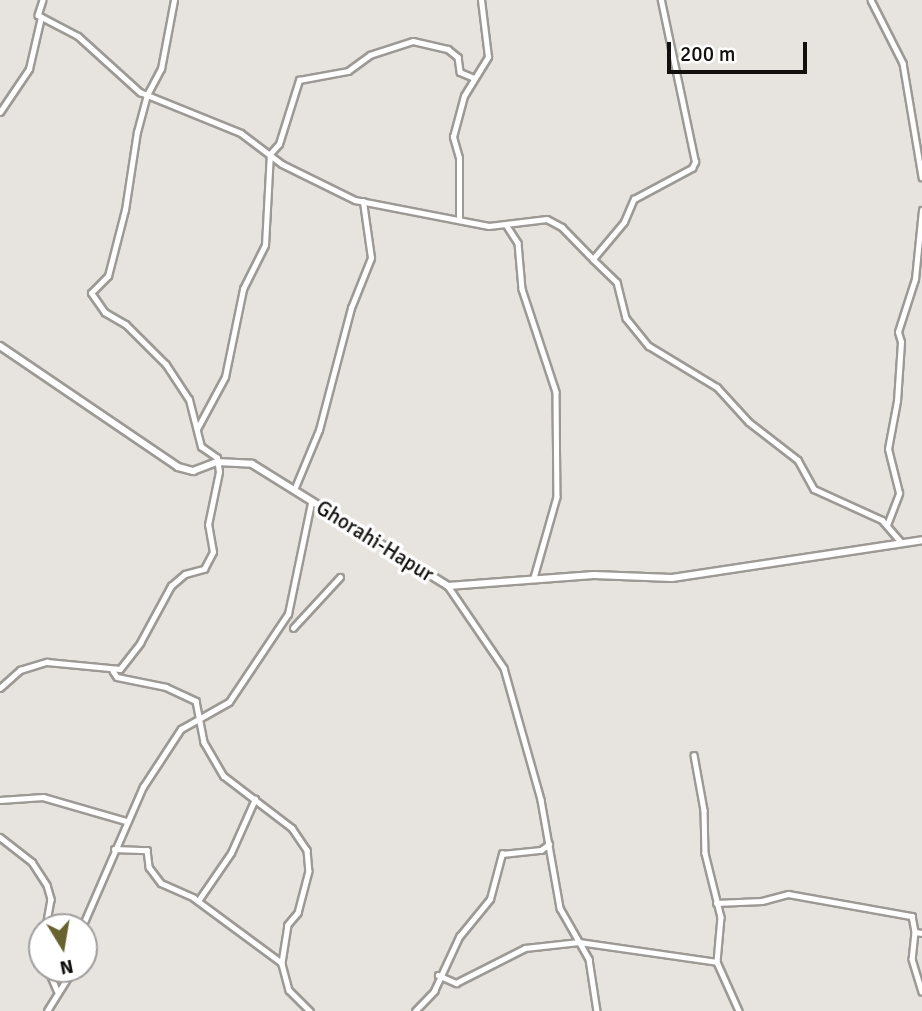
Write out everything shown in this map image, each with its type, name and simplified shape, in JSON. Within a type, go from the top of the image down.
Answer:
[{"type":"street","points":[[43,0],[37,12],[41,17],[78,36],[123,80],[147,95],[242,133],[282,164],[363,202],[459,218],[489,226],[547,219],[562,226],[617,282],[626,318],[649,346],[717,387],[749,422],[799,460],[814,489],[887,525],[902,542]]},
{"type":"street","points":[[0,688],[2,682],[20,670],[47,662],[113,671],[125,664],[140,643],[171,586],[209,564],[213,544],[208,525],[217,462],[201,447],[190,400],[166,365],[126,325],[102,311],[91,293],[108,276],[147,95],[160,69],[174,0]]},
{"type":"street","points":[[459,218],[459,158],[453,137],[464,96],[488,57],[481,0]]},
{"type":"street","points":[[593,259],[624,222],[634,199],[692,168],[695,162],[661,0]]},
{"type":"street","points":[[871,0],[903,63],[922,177]]},
{"type":"street","points":[[0,113],[29,69],[41,17]]},
{"type":"street","points":[[197,430],[225,377],[243,289],[265,245],[271,154],[279,144],[296,85],[308,76],[348,71],[370,55],[412,41],[448,49],[458,57],[460,72],[474,78]]},
{"type":"street","points":[[294,489],[319,430],[351,308],[371,258],[363,202]]},
{"type":"street","points":[[887,525],[899,493],[888,449],[901,342],[898,332],[915,279],[922,210]]},
{"type":"street","points":[[506,225],[518,243],[522,289],[556,392],[557,497],[534,578]]},
{"type":"street","name":"Ghorahi-Hapur","points":[[0,346],[178,467],[194,471],[217,462],[252,464],[448,586],[534,578],[636,574],[672,578],[922,540]]},
{"type":"street","points":[[88,913],[138,794],[181,729],[229,702],[287,616],[311,503]]},
{"type":"street","points":[[293,628],[340,577]]},
{"type":"street","points":[[448,586],[504,668],[549,844],[560,908],[591,966],[597,1011]]},
{"type":"street","points":[[287,616],[299,621]]},
{"type":"street","points":[[113,671],[117,677],[185,694],[196,701],[197,722],[224,776],[292,828],[310,859],[298,913],[288,925],[282,964],[289,990],[310,1011]]},
{"type":"street","points":[[694,755],[716,903],[721,917],[717,962],[740,1011]]},
{"type":"street","points":[[0,800],[43,797],[126,821]]},
{"type":"street","points":[[198,901],[231,853],[255,799]]},
{"type":"street","points":[[0,836],[32,862],[47,885],[51,899],[48,913]]},
{"type":"street","points":[[415,1011],[434,991],[438,975],[459,937],[490,899],[502,854],[541,850],[549,844]]},
{"type":"street","points":[[114,849],[146,850],[149,867],[161,883],[198,901],[282,964]]},
{"type":"street","points":[[716,903],[762,901],[788,894],[912,916],[915,932],[912,958],[918,991],[922,991]]},
{"type":"street","points":[[915,932],[922,933]]},
{"type":"street","points":[[438,975],[456,983],[525,948],[579,942],[717,962]]},
{"type":"street","points":[[54,983],[57,990]]},
{"type":"street","points":[[47,1011],[57,990],[67,983]]}]
